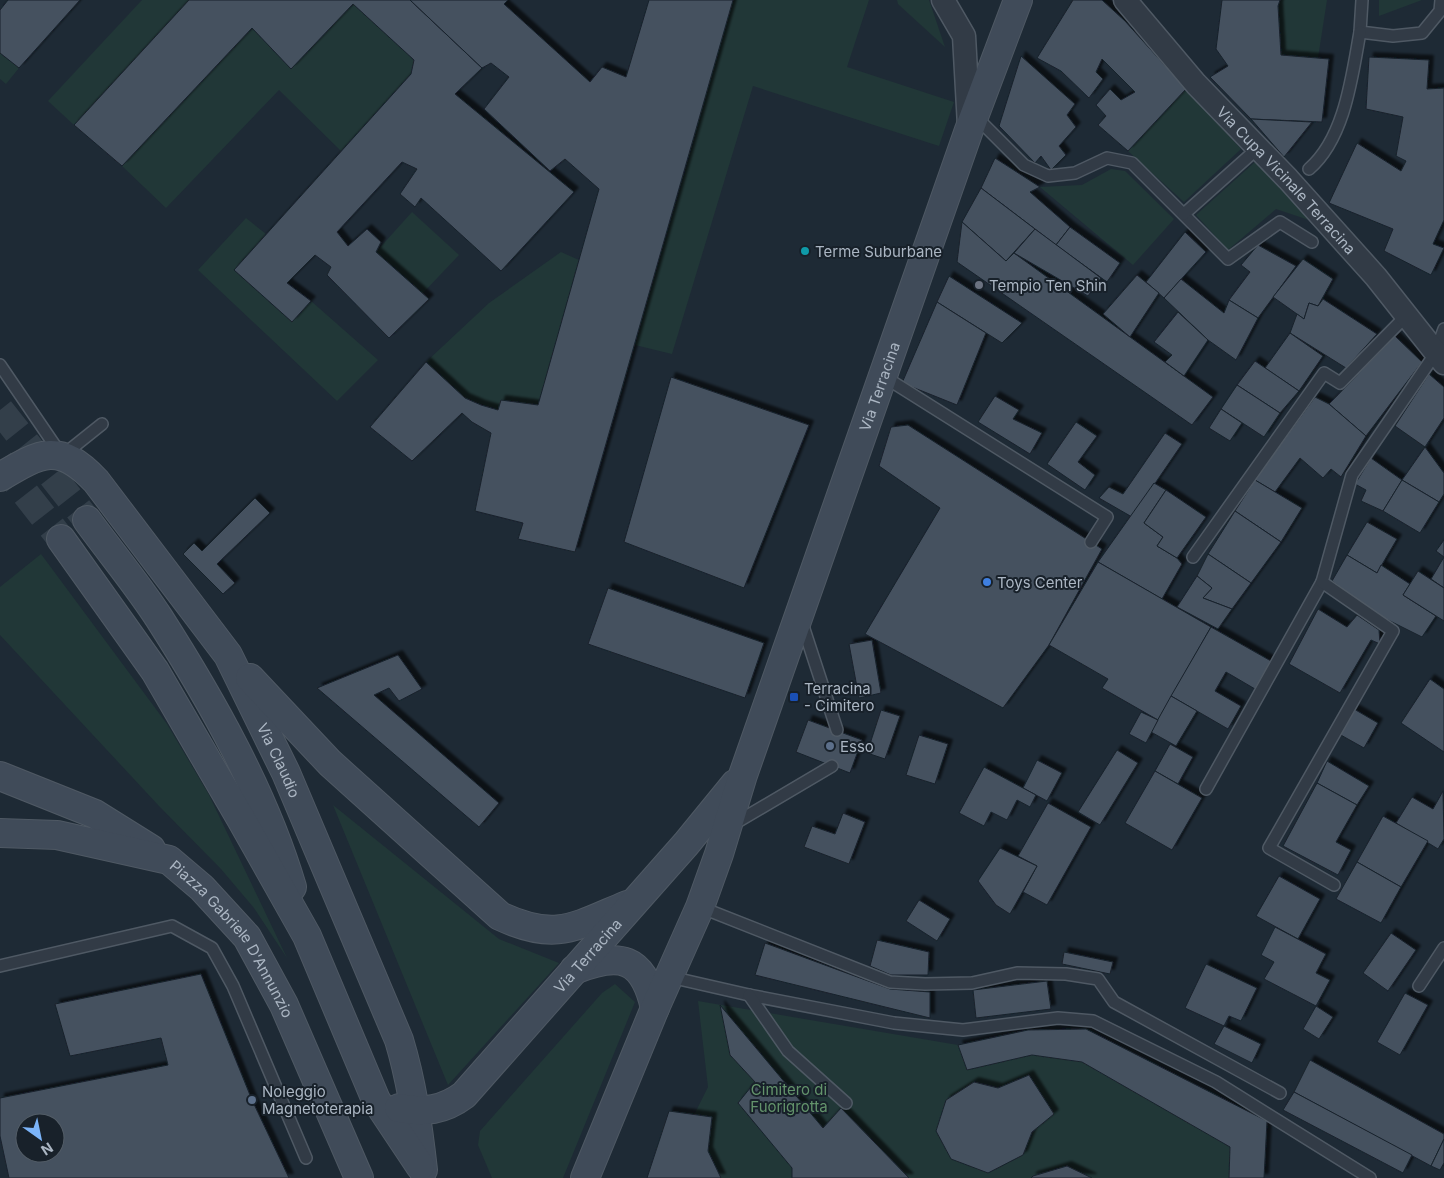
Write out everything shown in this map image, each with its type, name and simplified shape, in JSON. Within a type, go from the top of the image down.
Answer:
[{"type":"main road","name":"Via Terracina","points":[[585,1178],[655,1008],[700,907],[743,775],[799,615],[972,123],[1018,0]]},
{"type":"main road","points":[[0,477],[36,457],[50,454],[62,456]]},
{"type":"main road","name":"Via Claudio","points":[[62,456],[81,465],[96,481],[228,655],[286,773],[399,1040],[417,1112],[425,1174]]},
{"type":"main road","name":"Via Claudio","points":[[87,520],[158,618],[252,784],[279,844],[307,936],[376,1100],[425,1174]]},
{"type":"main road","name":"Via Claudio","points":[[61,539],[155,671],[307,936]]},
{"type":"main road","points":[[228,655],[330,763],[500,916],[524,927],[555,930],[571,928],[633,903]]},
{"type":"main road","name":"Via Terracina","points":[[417,1112],[437,1109],[454,1102],[464,1095],[686,844],[743,775]]},
{"type":"main road","points":[[0,776],[95,814],[169,860]]},
{"type":"main road","name":"Piazza Gabriele D'Annunzio","points":[[0,833],[57,834],[169,860],[202,888],[247,936],[284,1005],[359,1178]]},
{"type":"main road","points":[[573,971],[596,961],[612,958],[626,961],[636,968],[651,990],[655,1008]]},
{"type":"main road","points":[[376,1100],[417,1112]]},
{"type":"street","points":[[943,0],[964,36],[972,123]]},
{"type":"street","name":"Via Cupa Vicinale Terracina","points":[[1125,0],[1196,84],[1258,148],[1376,277],[1440,358]]},
{"type":"lane","points":[[1309,168],[1320,159],[1348,102],[1360,32],[1362,0]]},
{"type":"lane","points":[[1360,32],[1393,36],[1422,33],[1440,11],[1441,0]]},
{"type":"lane","points":[[972,123],[1024,165],[1048,176],[1075,173],[1106,158],[1132,163],[1228,259],[1280,222],[1312,242]]},
{"type":"lane","points":[[1184,214],[1258,148]]},
{"type":"lane","points":[[1193,557],[1324,372],[1340,383],[1406,316]]},
{"type":"lane","points":[[1206,789],[1322,582],[1352,475],[1440,358],[1444,329]]},
{"type":"lane","points":[[0,365],[62,456],[102,424]]},
{"type":"lane","points":[[883,376],[1107,517],[1091,542]]},
{"type":"lane","points":[[1322,582],[1393,631],[1269,848],[1334,885]]},
{"type":"lane","points":[[799,615],[837,730]]},
{"type":"lane","points":[[727,828],[832,766]]},
{"type":"lane","points":[[700,907],[890,982],[924,984],[972,982],[1017,973],[1066,974],[1098,979],[1114,1002],[1280,1093]]},
{"type":"lane","points":[[0,966],[172,926],[212,948],[233,986],[306,1158]]},
{"type":"lane","points":[[1420,986],[1444,948]]},
{"type":"lane","points":[[670,977],[749,995],[894,1022],[964,1030],[1058,1018],[1093,1021],[1216,1082],[1370,1178]]},
{"type":"lane","points":[[749,995],[788,1051],[846,1103]]},
{"type":"green space","points":[[142,0],[189,0],[74,125],[48,101]]},
{"type":"green space","points":[[733,0],[869,0],[847,67],[954,102],[939,146],[753,86],[672,354],[635,345]]},
{"type":"green space","points":[[897,0],[929,0],[945,47],[898,4]]},
{"type":"green space","points":[[1280,0],[1327,0],[1318,58],[1281,55],[1278,7]]},
{"type":"green space","points":[[1379,0],[1422,0],[1379,16]]},
{"type":"green space","points":[[353,4],[414,60],[411,74],[341,151],[279,90],[166,208],[122,166],[252,28],[291,69]]},
{"type":"green space","points":[[0,53],[19,68],[6,84],[0,79]]},
{"type":"green space","points":[[1186,89],[1241,149],[1184,202],[1128,151]]},
{"type":"green space","points":[[1255,162],[1312,221],[1276,209],[1228,250],[1196,215]]},
{"type":"green space","points":[[1111,169],[1125,171],[1174,219],[1133,265],[1040,187],[1082,185]]},
{"type":"green space","points":[[412,212],[459,255],[422,294],[376,252]]},
{"type":"green space","points":[[246,218],[266,234],[234,270],[292,322],[311,301],[378,360],[337,401],[198,270]]},
{"type":"green space","points":[[561,252],[579,260],[538,405],[502,400],[498,410],[465,398],[426,362],[489,303]]},
{"type":"green space","points":[[41,554],[167,724],[209,795],[287,958],[254,908],[221,869],[159,806],[0,635],[0,587]]},
{"type":"green space","points":[[333,805],[499,939],[559,963],[448,1085]]},
{"type":"green space","points":[[615,984],[635,1002],[563,1178],[492,1178],[478,1145],[480,1131],[602,993]]},
{"type":"green space","name":"Cimitero di Fuorigrotta","points":[[698,1001],[958,1045],[1028,1030],[1086,1029],[1267,1121],[1264,1178],[647,1178],[669,1111],[695,1113],[708,1087]]},
{"type":"building","points":[[8,0],[80,0],[19,68],[0,53],[0,10]]},
{"type":"building","points":[[189,0],[410,0],[482,68],[455,94],[574,192],[501,271],[421,198],[415,207],[400,194],[417,169],[402,162],[337,232],[348,246],[367,229],[381,242],[376,252],[429,299],[389,338],[327,275],[331,267],[315,255],[287,283],[311,301],[292,322],[234,270],[411,74],[414,60],[353,4],[291,69],[252,28],[122,166],[74,125]]},
{"type":"building","points":[[410,0],[508,0],[504,4],[590,82],[602,67],[626,77],[649,0],[733,0],[575,552],[518,539],[523,523],[475,511],[491,433],[472,422],[462,413],[412,461],[370,427],[426,362],[465,398],[481,405],[498,410],[501,400],[538,405],[599,189],[565,159],[550,171],[484,109],[509,77],[491,63],[482,68]]},
{"type":"building","points":[[1073,0],[1102,0],[1125,21],[1186,89],[1128,151],[1098,125],[1106,116],[1096,105],[1110,89],[1121,100],[1135,92],[1102,59],[1096,72],[1103,79],[1089,98],[1061,71],[1037,58]]},
{"type":"building","points":[[1222,0],[1280,0],[1278,6],[1281,55],[1329,59],[1322,122],[1251,119],[1210,77],[1228,66],[1216,49]]},
{"type":"building","points":[[1021,56],[1075,104],[1067,115],[1076,127],[1059,146],[1066,155],[1051,170],[1041,156],[1035,163],[999,126]]},
{"type":"building","points":[[1369,57],[1429,60],[1427,89],[1444,88],[1444,220],[1433,244],[1444,248],[1431,275],[1384,251],[1393,229],[1329,203],[1357,143],[1401,171],[1406,161],[1396,156],[1403,117],[1366,109]]},
{"type":"building","points":[[1251,119],[1312,122],[1284,157]]},
{"type":"building","points":[[995,158],[1040,187],[1030,192],[1070,227],[1056,245],[981,188]]},
{"type":"building","points":[[981,188],[1035,229],[1006,261],[962,222]]},
{"type":"building","points":[[962,222],[1006,261],[1014,253],[1213,397],[1192,425],[957,262]]},
{"type":"building","points":[[1070,227],[1120,263],[1107,282],[1056,245]]},
{"type":"building","points":[[1035,229],[1101,278],[1088,296],[1014,253]]},
{"type":"building","points":[[1185,232],[1206,252],[1164,298],[1146,282]]},
{"type":"building","points":[[1258,245],[1296,266],[1258,318],[1229,300],[1250,272],[1241,265]]},
{"type":"building","points":[[1303,259],[1333,279],[1318,306],[1309,303],[1304,319],[1273,297]]},
{"type":"building","points":[[1137,275],[1159,293],[1130,337],[1103,314]]},
{"type":"building","points":[[949,276],[1022,323],[1002,343],[937,302]]},
{"type":"building","points":[[1181,279],[1224,313],[1229,300],[1258,318],[1236,360],[1208,340],[1164,298]]},
{"type":"building","points":[[1323,299],[1377,334],[1346,368],[1290,333],[1297,314],[1304,319],[1309,303],[1318,306]]},
{"type":"building","points":[[937,302],[986,333],[957,405],[902,383]]},
{"type":"building","points":[[1178,312],[1208,340],[1184,376],[1165,362],[1172,355],[1154,342]]},
{"type":"building","points":[[1290,333],[1323,356],[1299,391],[1265,368]]},
{"type":"building","points":[[1395,336],[1422,362],[1366,436],[1329,404]]},
{"type":"building","points":[[1255,361],[1299,391],[1280,413],[1237,385]]},
{"type":"building","points":[[1429,374],[1444,387],[1444,418],[1425,447],[1395,426]]},
{"type":"building","points":[[671,377],[809,425],[744,588],[624,542]]},
{"type":"building","points":[[1237,385],[1280,413],[1264,437],[1221,409]]},
{"type":"building","points":[[995,396],[1019,410],[1013,419],[1042,433],[1030,454],[978,422]]},
{"type":"building","points":[[1315,397],[1329,404],[1366,436],[1341,477],[1331,469],[1323,478],[1300,458],[1275,492],[1255,480]]},
{"type":"building","points":[[1221,409],[1242,423],[1230,441],[1209,428]]},
{"type":"building","points":[[1076,422],[1097,436],[1078,462],[1095,475],[1085,490],[1047,464]]},
{"type":"building","points":[[908,425],[1102,549],[1049,645],[1003,708],[865,634],[940,508],[879,466],[891,427]]},
{"type":"building","points":[[1165,433],[1182,444],[1132,517],[1099,498],[1109,487],[1123,494]]},
{"type":"building","points":[[1425,447],[1444,473],[1444,494],[1439,502],[1402,480]]},
{"type":"building","points":[[1371,458],[1402,480],[1383,511],[1361,501],[1366,490],[1355,484]]},
{"type":"building","points":[[1255,480],[1302,508],[1281,542],[1235,511]]},
{"type":"building","points":[[1402,480],[1439,502],[1420,533],[1383,511]]},
{"type":"building","points":[[1154,483],[1166,490],[1144,523],[1163,537],[1157,546],[1177,558],[1182,564],[1162,599],[1098,562]]},
{"type":"building","points":[[1166,490],[1206,517],[1177,558],[1157,546],[1163,537],[1144,523]]},
{"type":"building","points":[[255,498],[270,513],[217,564],[235,583],[223,594],[183,554],[194,543],[202,551]]},
{"type":"building","points":[[1235,511],[1281,542],[1251,583],[1208,554]]},
{"type":"building","points":[[1367,522],[1397,539],[1377,573],[1347,555]]},
{"type":"building","points":[[1444,540],[1444,557],[1436,551]]},
{"type":"building","points":[[1208,554],[1251,583],[1232,609],[1203,598],[1212,588],[1197,576]]},
{"type":"building","points":[[1347,555],[1377,573],[1381,565],[1410,584],[1403,595],[1436,616],[1422,637],[1376,614],[1332,581]]},
{"type":"building","points":[[1444,557],[1444,588],[1431,579]]},
{"type":"building","points":[[1098,562],[1211,627],[1158,720],[1102,688],[1108,679],[1049,645]]},
{"type":"building","points":[[1418,571],[1444,588],[1444,621],[1403,595]]},
{"type":"building","points":[[1197,576],[1212,588],[1203,598],[1232,609],[1218,629],[1177,607]]},
{"type":"building","points":[[608,588],[764,643],[745,698],[588,644]]},
{"type":"building","points":[[1318,609],[1347,627],[1357,615],[1379,630],[1380,644],[1371,640],[1340,693],[1289,664]]},
{"type":"building","points":[[1211,627],[1271,661],[1255,689],[1226,672],[1215,691],[1241,706],[1228,729],[1171,696]]},
{"type":"building","points":[[872,640],[881,693],[859,698],[849,644]]},
{"type":"building","points":[[398,655],[422,689],[399,701],[389,688],[374,695],[499,803],[479,827],[317,688]]},
{"type":"building","points":[[1430,679],[1444,689],[1444,752],[1401,723]]},
{"type":"building","points":[[1171,696],[1197,711],[1176,746],[1151,732]]},
{"type":"building","points":[[1354,709],[1378,723],[1364,748],[1339,734]]},
{"type":"building","points":[[881,710],[900,716],[885,759],[867,753]]},
{"type":"building","points":[[1141,712],[1158,720],[1146,743],[1129,734]]},
{"type":"building","points":[[808,720],[862,740],[850,773],[796,752]]},
{"type":"building","points":[[919,735],[948,744],[935,784],[906,775]]},
{"type":"building","points":[[1170,744],[1193,757],[1178,784],[1155,771]]},
{"type":"building","points":[[1117,750],[1138,763],[1100,825],[1078,812]]},
{"type":"building","points":[[1037,760],[1062,773],[1047,801],[1023,788]]},
{"type":"building","points":[[1327,761],[1369,786],[1357,805],[1317,783]]},
{"type":"building","points":[[984,767],[1036,795],[1030,807],[1017,800],[1007,820],[991,812],[984,826],[959,813]]},
{"type":"building","points":[[1155,771],[1202,798],[1172,850],[1125,823]]},
{"type":"building","points":[[1317,783],[1357,805],[1336,842],[1351,850],[1338,875],[1283,846]]},
{"type":"building","points":[[1443,791],[1444,839],[1438,849],[1396,823],[1412,797],[1433,809]]},
{"type":"building","points":[[1048,803],[1091,827],[1047,905],[1023,892],[1037,866],[1018,856]]},
{"type":"building","points":[[843,813],[865,822],[849,864],[804,847],[812,826],[835,834]]},
{"type":"building","points":[[1383,816],[1428,841],[1401,887],[1357,862]]},
{"type":"building","points":[[1000,848],[1037,866],[1010,914],[996,905],[978,881]]},
{"type":"building","points":[[1357,862],[1401,887],[1381,923],[1336,899]]},
{"type":"building","points":[[1279,876],[1320,899],[1298,939],[1256,916]]},
{"type":"building","points":[[919,900],[950,919],[937,941],[906,921]]},
{"type":"building","points":[[1275,927],[1326,954],[1316,973],[1330,980],[1316,1006],[1264,979],[1274,962],[1261,955]]},
{"type":"building","points":[[1391,933],[1416,950],[1388,991],[1363,973]]},
{"type":"building","points":[[877,940],[929,952],[928,975],[891,975],[870,966]]},
{"type":"building","points":[[765,943],[890,989],[930,992],[930,1018],[755,975]]},
{"type":"building","points":[[1064,952],[1113,962],[1110,974],[1062,964]]},
{"type":"building","points":[[1206,964],[1257,988],[1241,1021],[1229,1016],[1224,1026],[1185,1008]]},
{"type":"building","points":[[201,974],[252,1100],[289,1178],[9,1178],[0,1136],[0,1098],[168,1065],[161,1038],[70,1056],[55,1004]]},
{"type":"building","points":[[1047,981],[1051,1009],[976,1018],[973,990]]},
{"type":"building","points":[[1405,993],[1428,1005],[1400,1055],[1377,1042]]},
{"type":"building","points":[[720,1005],[823,1128],[841,1108],[909,1178],[792,1178],[792,1168],[738,1103],[755,1082],[730,1055]]},
{"type":"building","points":[[1316,1006],[1333,1017],[1319,1039],[1303,1029]]},
{"type":"building","points":[[1224,1026],[1261,1044],[1252,1063],[1214,1044]]},
{"type":"building","points":[[1086,1029],[1267,1121],[1264,1178],[1229,1178],[1230,1147],[1082,1062],[1032,1055],[967,1070],[958,1045],[1028,1030]]},
{"type":"building","points":[[1310,1060],[1444,1134],[1444,1139],[1431,1166],[1294,1092]]},
{"type":"building","points":[[1029,1075],[1054,1114],[1032,1132],[1023,1155],[988,1173],[951,1159],[936,1131],[946,1100],[974,1082],[998,1088]]},
{"type":"building","points":[[1294,1092],[1412,1155],[1403,1173],[1283,1110]]},
{"type":"building","points":[[669,1111],[712,1117],[708,1151],[721,1178],[647,1178]]},
{"type":"building","points":[[1444,1139],[1444,1163],[1440,1170],[1431,1166]]},
{"type":"building","points":[[1067,1166],[1092,1178],[1031,1178],[1033,1176]]},
{"type":"tunnel","points":[[0,410],[87,520]]},
{"type":"tunnel","points":[[0,461],[61,539]]},
{"type":"place","name":"Terme Suburbane","points":[[805,251]]},
{"type":"place","name":"Tempio Ten Shin","points":[[979,285]]},
{"type":"place","name":"Toys Center","points":[[987,582]]},
{"type":"place","name":"Terracina - Cimitero","points":[[794,697]]},
{"type":"place","name":"Esso","points":[[830,746]]},
{"type":"place","name":"Noleggio Magnetoterapia","points":[[252,1100]]}]
